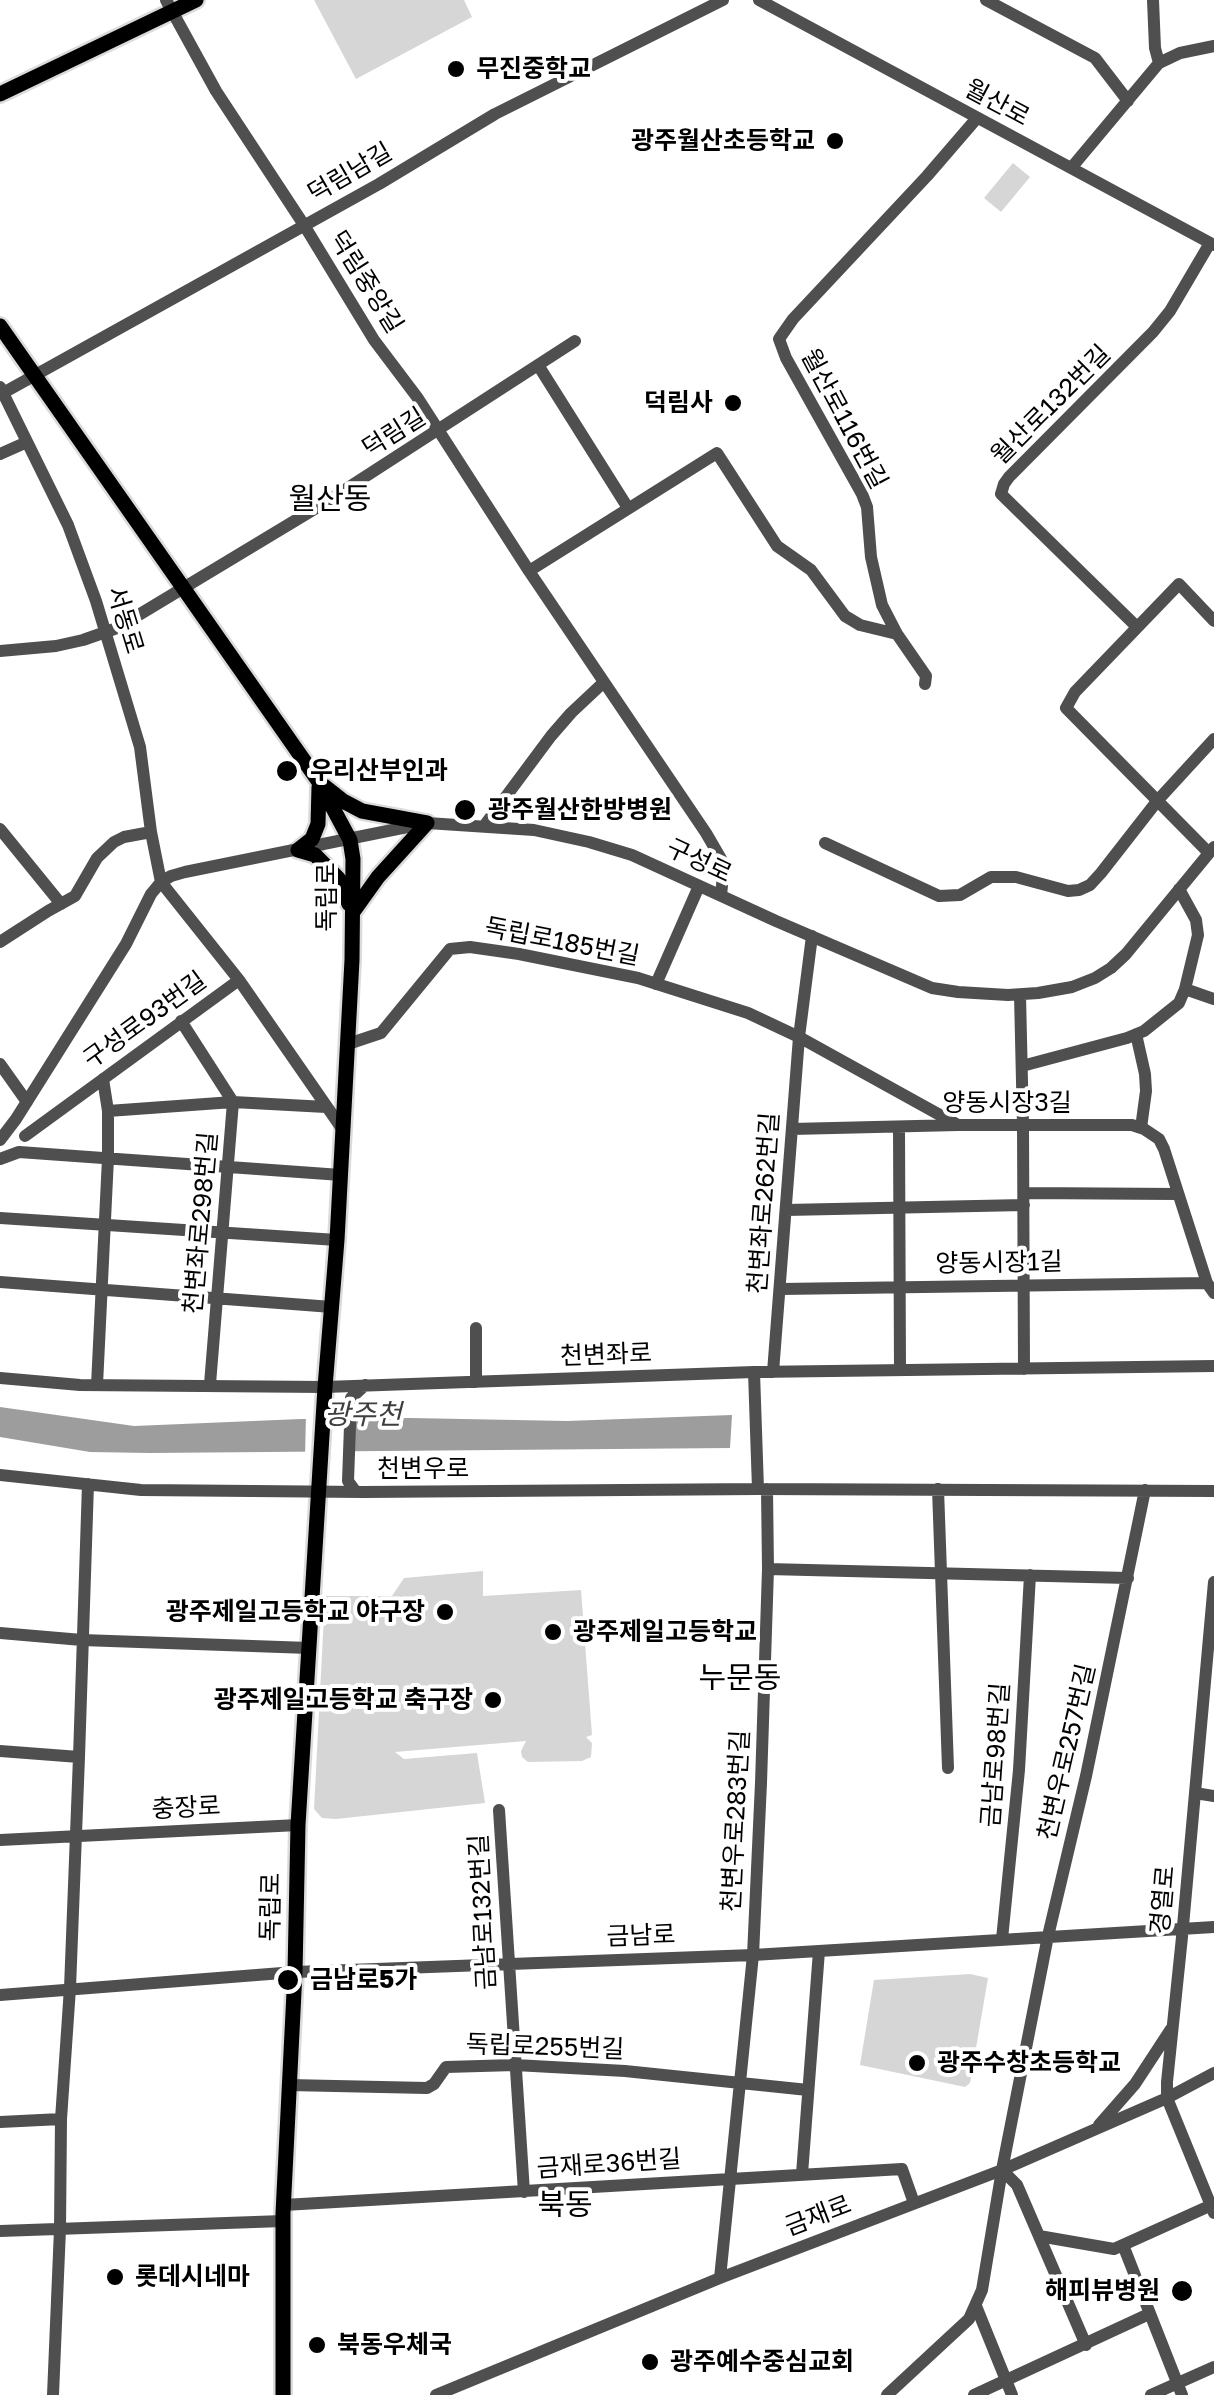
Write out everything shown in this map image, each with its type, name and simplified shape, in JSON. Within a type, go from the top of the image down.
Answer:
[{"type":"main road","points":[[0,94],[169,6],[196,0]]},
{"type":"main road","name":"독립로","points":[[0,326],[319,782],[350,840],[354,859],[341,1175],[298,1825],[284,2213],[283,2395]]},
{"type":"main road","points":[[319,782],[362,811],[427,823]]},
{"type":"main road","points":[[298,850],[312,839],[318,824],[319,782]]},
{"type":"main road","points":[[353,912],[378,877],[427,823]]},
{"type":"main road","points":[[298,850],[315,855],[338,878],[353,912]]},
{"type":"street","name":"덕림남길","points":[[1,390],[36,376],[380,184],[495,114],[724,0]]},
{"type":"street","name":"월산로","points":[[759,0],[1212,244]]},
{"type":"street","points":[[986,0],[1096,58],[1128,101]]},
{"type":"street","points":[[1153,0],[1154,48],[1159,63]]},
{"type":"street","name":"덕림중앙길","points":[[169,6],[216,91],[374,340],[417,398],[528,571],[706,833],[724,864],[721,896]]},
{"type":"street","points":[[1072,167],[1159,63],[1180,53],[1214,46]]},
{"type":"street","name":"월산로116번길","points":[[926,684],[926,676],[897,634],[878,592],[865,501],[779,339],[921,175],[977,118]]},
{"type":"street","name":"월산로132번길","points":[[1137,627],[1001,494],[1009,477],[1153,332],[1212,244]]},
{"type":"street","name":"덕림길","points":[[0,651],[56,646],[106,633],[267,539],[574,341]]},
{"type":"street","points":[[538,365],[628,508]]},
{"type":"street","name":"서동로","points":[[1,390],[68,525],[88,575],[140,747],[161,882]]},
{"type":"street","points":[[0,454],[27,442]]},
{"type":"street","points":[[528,571],[717,453],[777,546],[811,570],[844,616],[860,625],[897,634]]},
{"type":"street","points":[[1211,850],[1066,708],[1076,692],[1179,584],[1214,621]]},
{"type":"street","points":[[484,826],[551,736],[604,682]]},
{"type":"street","points":[[826,843],[938,896],[960,895],[992,877],[1080,890],[1101,873],[1158,800],[1214,739]]},
{"type":"street","name":"구성로","points":[[161,882],[184,872],[427,823],[534,830],[632,855],[932,988],[1020,995],[1095,978],[1126,954],[1211,850]]},
{"type":"street","points":[[0,829],[61,904]]},
{"type":"street","points":[[0,942],[77,894],[105,848],[124,837],[151,832]]},
{"type":"street","points":[[0,1140],[126,944],[161,882]]},
{"type":"street","name":"구성로93번길","points":[[25,1136],[239,980],[161,882]]},
{"type":"street","points":[[656,984],[699,886]]},
{"type":"street","points":[[1022,1066],[1144,1031],[1179,1003],[1198,928],[1179,889]]},
{"type":"street","name":"천변좌로262번길","points":[[773,1372],[799,1037],[812,936]]},
{"type":"street","name":"독립로185번길","points":[[348,1044],[380,1033],[450,949],[470,947],[638,978],[748,1013],[958,1124]]},
{"type":"street","points":[[239,980],[343,1130]]},
{"type":"street","points":[[1185,989],[1214,999]]},
{"type":"street","points":[[1020,995],[1024,1368]]},
{"type":"street","name":"천변좌로298번길","points":[[181,1021],[232,1102],[210,1384]]},
{"type":"street","points":[[1136,1034],[1145,1074],[1142,1128],[1159,1139],[1210,1288]]},
{"type":"street","points":[[0,1064],[27,1102]]},
{"type":"street","points":[[97,1385],[108,1158],[103,1079]]},
{"type":"street","points":[[108,1111],[232,1102],[326,1106]]},
{"type":"street","name":"양동시장3길","points":[[792,1129],[958,1124],[1142,1128]]},
{"type":"street","points":[[11,1126],[19,1128],[25,1136],[29,1153]]},
{"type":"street","points":[[899,1128],[900,1370]]},
{"type":"street","points":[[0,1159],[18,1152],[341,1175]]},
{"type":"street","points":[[786,1210],[1178,1194]]},
{"type":"street","points":[[0,1218],[337,1240]]},
{"type":"street","points":[[0,1282],[332,1307]]},
{"type":"street","name":"양동시장1길","points":[[780,1289],[1210,1288]]},
{"type":"street","points":[[476,1328],[476,1382]]},
{"type":"street","name":"천변좌로","points":[[0,1378],[97,1385],[210,1384],[325,1392],[365,1385],[754,1372],[1214,1366]]},
{"type":"street","points":[[754,1372],[762,1488]]},
{"type":"street","points":[[352,1486],[351,1398],[365,1385]]},
{"type":"street","name":"천변우로","points":[[0,1475],[141,1490],[352,1486],[1214,1491]]},
{"type":"street","points":[[53,2395],[88,1484]]},
{"type":"street","name":"천변우로283번길","points":[[720,2278],[753,1955],[768,1569],[762,1488]]},
{"type":"street","points":[[938,1489],[948,1768]]},
{"type":"street","name":"천변우로257번길","points":[[976,2306],[1048,1936],[1086,1776],[1145,1490]]},
{"type":"street","points":[[768,1569],[1128,1578]]},
{"type":"street","name":"금남로98번길","points":[[1002,1938],[1019,1770],[1030,1575]]},
{"type":"street","name":"경열로","points":[[1213,2207],[1166,2098],[1214,1582]]},
{"type":"street","points":[[0,1633],[82,1640],[309,1648]]},
{"type":"street","points":[[0,1751],[80,1757]]},
{"type":"street","points":[[1195,1794],[1214,1796]]},
{"type":"street","name":"금남로132번길","points":[[499,1810],[524,2192]]},
{"type":"street","name":"충장로","points":[[0,1840],[298,1825]]},
{"type":"street","name":"금남로","points":[[0,1994],[294,1972],[753,1955],[1214,1927]]},
{"type":"street","points":[[802,2174],[819,1950]]},
{"type":"street","points":[[1094,2130],[1135,2084],[1172,2027]]},
{"type":"street","name":"독립로255번길","points":[[289,2085],[427,2088],[446,2067],[515,2065],[625,2071],[808,2090]]},
{"type":"street","name":"금재로","points":[[436,2395],[720,2278],[1002,2170],[1214,2073]]},
{"type":"street","points":[[0,2122],[61,2119]]},
{"type":"street","name":"금재로36번길","points":[[0,2231],[284,2213],[642,2182],[902,2169],[914,2203]]},
{"type":"street","points":[[1002,2170],[1018,2184],[1086,2344]]},
{"type":"street","points":[[1039,2236],[1114,2249],[1213,2207]]},
{"type":"street","points":[[1124,2245],[1180,2389]]},
{"type":"street","points":[[976,2306],[1012,2395]]},
{"type":"street","points":[[887,2395],[959,2330],[976,2306]]},
{"type":"street","points":[[974,2395],[1150,2314]]},
{"type":"street","points":[[1151,2395],[1180,2389],[1214,2366]]},
{"type":"shaded area","points":[[314,0],[464,0],[472,17],[356,79]]},
{"type":"shaded area","points":[[1013,163],[1030,177],[1001,212],[984,198]]},
{"type":"shaded area","points":[[0,1407],[134,1426],[301,1419],[567,1421],[732,1415],[730,1448],[150,1453],[90,1452],[0,1437]]},
{"type":"shaded area","points":[[483,1571],[483,1596],[581,1590],[592,1735],[586,1737],[592,1743],[591,1757],[582,1761],[528,1762],[521,1751],[526,1741],[395,1752],[404,1759],[477,1753],[485,1803],[322,1818],[314,1809],[325,1596],[392,1596],[404,1578]]},
{"type":"shaded area","points":[[970,1974],[988,1978],[970,2083],[965,2087],[860,2065],[874,1980]]},
{"type":"pier","points":[[306,1414],[352,1414],[351,1456],[305,1457]]},
{"type":"place","name":"무진중학교","points":[[456,69]]},
{"type":"place","name":"광주월산초등학교","points":[[835,141]]},
{"type":"place","name":"덕림사","points":[[733,403]]},
{"type":"place","name":"우리산부인과","points":[[287,771]]},
{"type":"place","name":"광주월산한방병원","points":[[465,810]]},
{"type":"place","name":"광주제일고등학교 야구장","points":[[445,1612]]},
{"type":"place","name":"광주제일고등학교","points":[[553,1632]]},
{"type":"place","name":"광주제일고등학교 축구장","points":[[493,1700]]},
{"type":"place","name":"금남로5가","points":[[288,1980]]},
{"type":"place","name":"광주수창초등학교","points":[[917,2063]]},
{"type":"place","name":"롯데시네마","points":[[115,2277]]},
{"type":"place","name":"해피뷰병원","points":[[1182,2291]]},
{"type":"place","name":"북동우체국","points":[[317,2345]]},
{"type":"place","name":"광주예수중심교회","points":[[650,2362]]},
{"type":"district","name":"월산동","points":[[330,499]]},
{"type":"district","name":"누문동","points":[[740,1678]]},
{"type":"district","name":"북동","points":[[565,2205]]},
{"type":"water label","name":"광주천","points":[[363,1415]]}]
